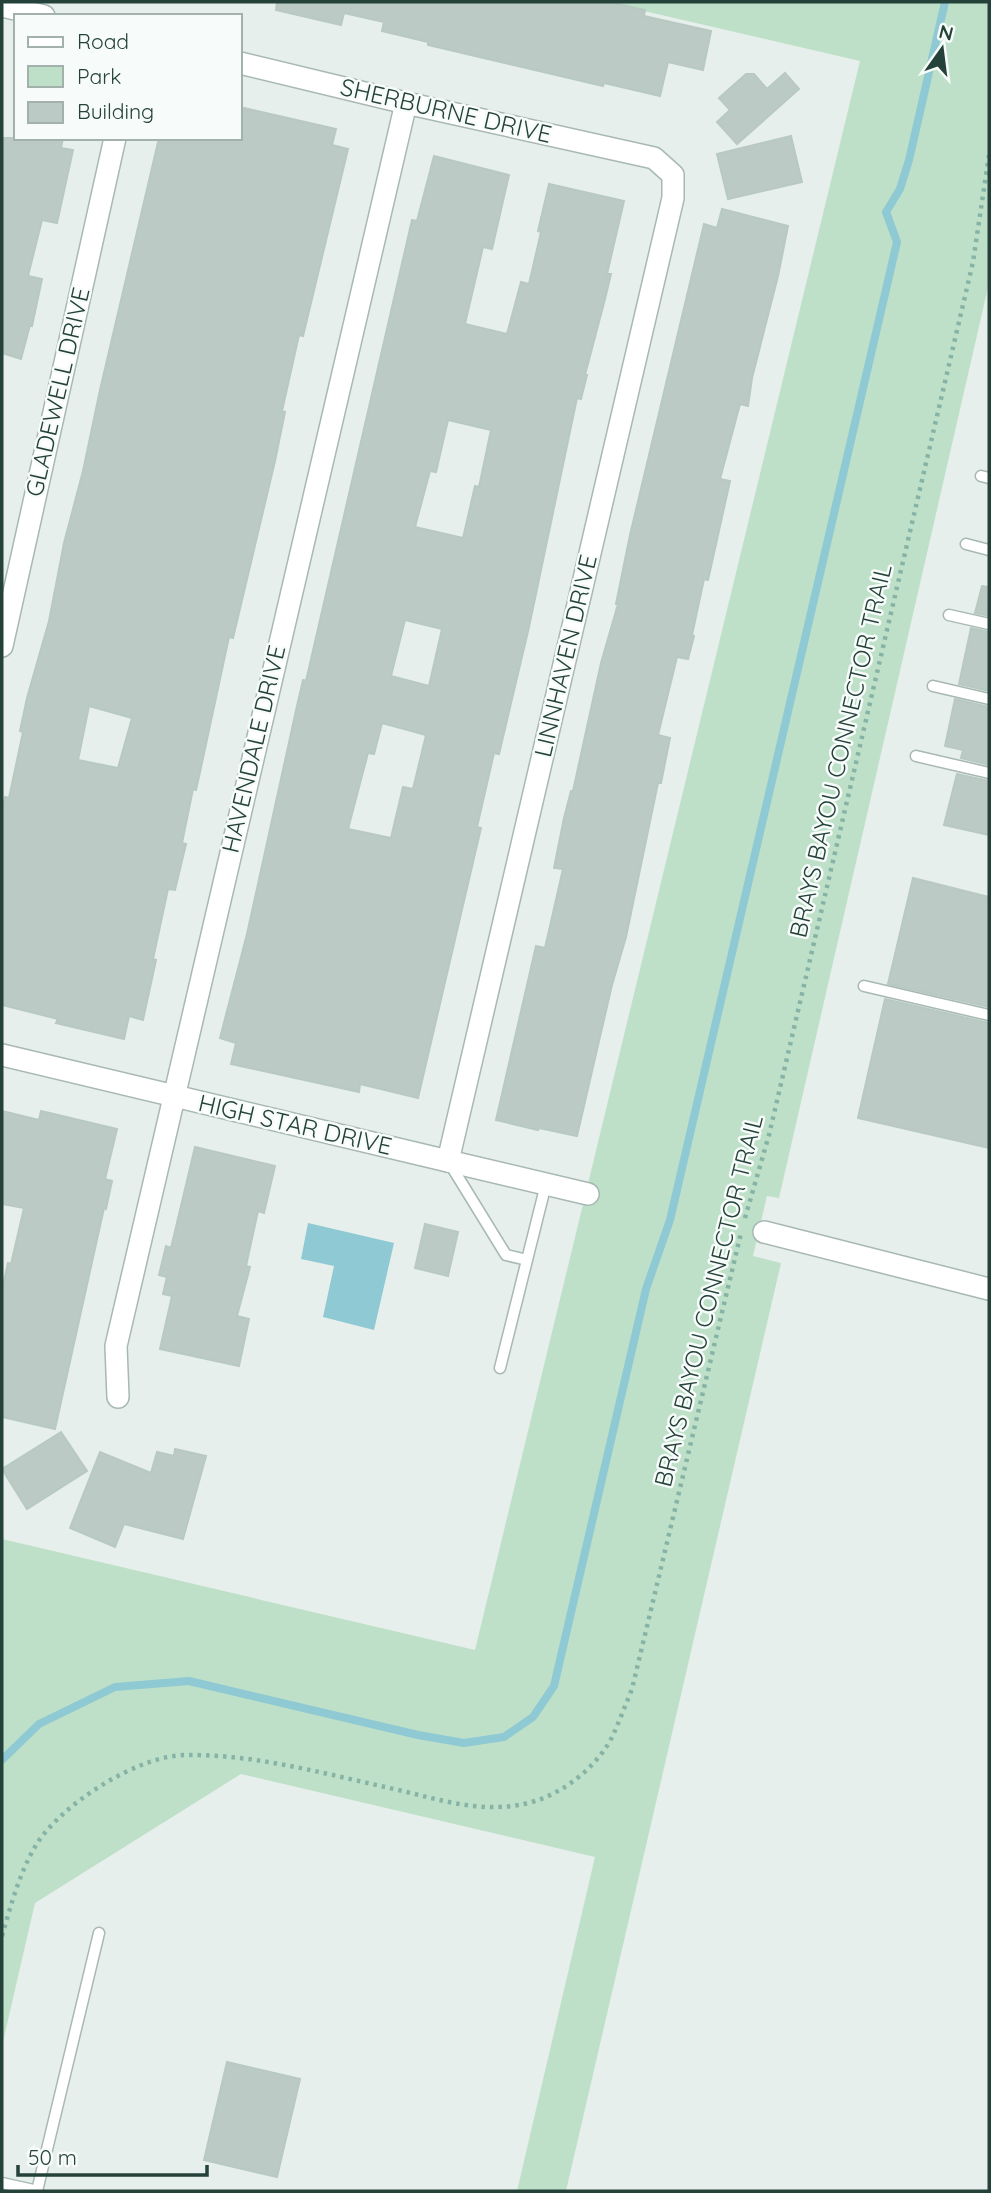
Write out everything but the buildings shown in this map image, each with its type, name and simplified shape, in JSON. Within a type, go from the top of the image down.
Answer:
[{"type":"street","points":[[2,6],[36,14]]},
{"type":"street","name":"SHERBURNE DRIVE","points":[[242,63],[654,158]]},
{"type":"street","name":"HAVENDALE DRIVE","points":[[118,1397],[116,1346],[406,103]]},
{"type":"street","name":"GLADEWELL DRIVE","points":[[2,646],[115,140]]},
{"type":"street","name":"LINNHAVEN DRIVE","points":[[448,1161],[673,198],[673,175],[654,158]]},
{"type":"street","name":"HIGH STAR DRIVE","points":[[2,1055],[588,1194]]},
{"type":"street","points":[[764,1232],[989,1289]]},
{"type":"lane","points":[[966,544],[989,550]]},
{"type":"lane","points":[[949,615],[989,624]]},
{"type":"lane","points":[[933,685],[989,699]]},
{"type":"lane","points":[[916,756],[989,773]]},
{"type":"lane","points":[[864,986],[989,1016]]},
{"type":"lane","points":[[448,1161],[506,1255],[527,1259]]},
{"type":"lane","points":[[500,1368],[546,1184]]},
{"type":"lane","points":[[2,2183],[38,2191],[99,1933]]},
{"type":"path","name":"BRAYS BAYOU CONNECTOR TRAIL","points":[[2,1936],[14,1894],[38,1842],[88,1794],[113,1777],[147,1764],[183,1755],[238,1759],[297,1768],[481,1808],[536,1801],[565,1786],[592,1765],[613,1736],[632,1689],[749,1201],[776,1108],[973,262],[989,155]]},
{"type":"green space","points":[[605,2],[989,2],[989,283],[779,1198],[767,1196],[753,1256],[781,1263],[566,2191],[517,2191],[595,1857],[241,1774],[35,1903],[2,2046],[2,1539],[475,1650],[860,61]]},
{"type":"water","points":[[308,1223],[394,1243],[374,1330],[323,1317],[334,1266],[301,1259]]},
{"type":"waterway","points":[[2,1760],[39,1724],[115,1687],[189,1681],[418,1735],[464,1743],[504,1737],[533,1717],[554,1686],[646,1289],[670,1220],[897,242],[886,212],[900,189],[909,160],[945,2]]}]
